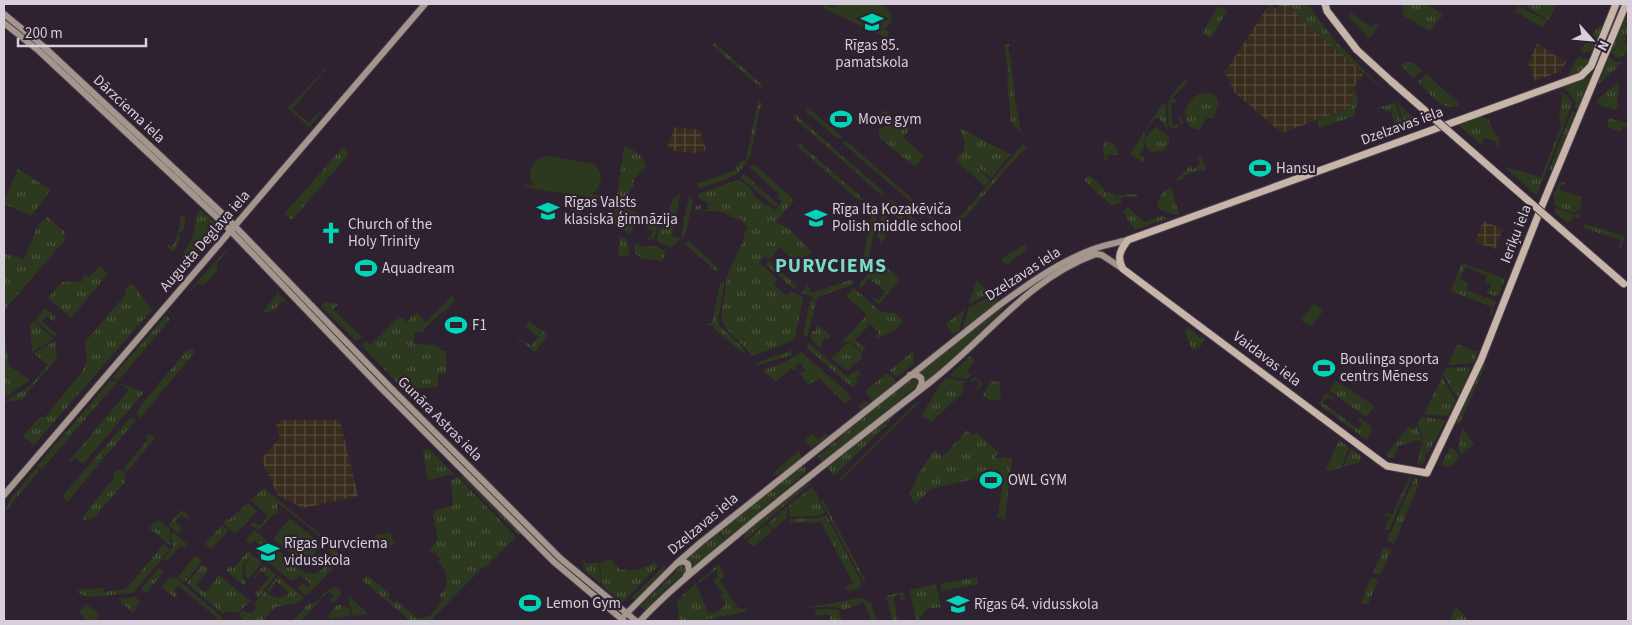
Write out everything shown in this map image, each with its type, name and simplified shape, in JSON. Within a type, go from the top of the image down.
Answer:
[{"type":"main road","name":"Augusta Deglava iela","points":[[4,494],[425,4]]},
{"type":"main road","points":[[1319,4],[1326,7],[1357,50],[1626,286]]},
{"type":"main road","name":"Dzelzavas iela","points":[[621,620],[677,563],[910,375],[1041,275],[1090,250],[1128,240],[1573,80],[1590,69],[1616,4]]},
{"type":"main road","name":"Ieriķu iela","points":[[1427,473],[1482,360],[1542,206],[1626,4]]},
{"type":"main road","name":"Dārzciema iela","points":[[4,14],[43,46],[232,229]]},
{"type":"main road","name":"Dārzciema iela","points":[[4,23],[39,51],[219,220],[232,229]]},
{"type":"main road","name":"Gunāra Astras iela","points":[[232,229],[260,263],[560,558],[636,621]]},
{"type":"main road","name":"Gunāra Astras iela","points":[[232,229],[278,271],[386,388],[564,571],[621,620]]},
{"type":"main road","points":[[1123,269],[1119,254],[1128,240]]},
{"type":"main road","name":"Dzelzavas iela","points":[[640,621],[664,596],[786,494],[956,360],[1002,315],[1028,293],[1056,273],[1096,254]]},
{"type":"main road","name":"Vaidavas iela","points":[[1096,254],[1105,257],[1123,269],[1387,466],[1427,473]]},
{"type":"main road","points":[[260,263],[264,262],[278,271]]},
{"type":"main road","points":[[910,375],[917,375],[922,380],[917,392]]},
{"type":"main road","points":[[677,563],[683,561],[688,564],[689,572],[684,579]]},
{"type":"shaded area","points":[[1280,4],[1289,4],[1307,25],[1362,70],[1363,75],[1354,87],[1351,107],[1282,133],[1234,92],[1225,72],[1269,5],[1277,9]]},
{"type":"shaded area","points":[[1537,44],[1566,62],[1561,71],[1535,81],[1528,63]]},
{"type":"shaded area","points":[[675,127],[700,130],[706,150],[695,153],[675,151],[667,146]]},
{"type":"shaded area","points":[[1483,221],[1503,229],[1495,249],[1475,242]]},
{"type":"shaded area","points":[[282,420],[340,420],[358,496],[304,508],[278,496],[261,459],[280,438],[276,426],[278,423]]},
{"type":"green space","points":[[825,4],[835,9],[836,4],[880,4],[884,6],[890,12],[892,19],[884,29],[889,32],[887,38],[823,8]]},
{"type":"green space","points":[[1289,4],[1307,4],[1336,42],[1384,90],[1307,25]]},
{"type":"green space","points":[[1401,4],[1427,4],[1443,15],[1430,31],[1402,15],[1405,10]]},
{"type":"green space","points":[[1529,4],[1553,4],[1556,6],[1548,20],[1527,8]]},
{"type":"green space","points":[[1218,6],[1227,10],[1210,38],[1203,32]]},
{"type":"green space","points":[[1519,6],[1547,21],[1543,28],[1515,11]]},
{"type":"green space","points":[[1351,13],[1371,27],[1376,23],[1378,26],[1370,39],[1349,17]]},
{"type":"green space","points":[[1625,16],[1628,17],[1628,29],[1624,43],[1628,45],[1626,54],[1617,57],[1611,51]]},
{"type":"green space","points":[[1605,23],[1594,49],[1586,53],[1580,51],[1598,27]]},
{"type":"green space","points":[[715,43],[763,86],[760,87],[714,47]]},
{"type":"green space","points":[[1004,44],[1009,44],[1008,48],[1012,64],[1010,64],[1021,133],[1011,122],[1007,77],[1009,76]]},
{"type":"green space","points":[[1578,56],[1583,59],[1590,59],[1582,70],[1568,76]]},
{"type":"green space","points":[[1609,57],[1616,62],[1623,62],[1598,85]]},
{"type":"green space","points":[[1404,62],[1412,62],[1422,70],[1414,78],[1401,66]]},
{"type":"green space","points":[[331,63],[292,109],[309,123],[318,113],[321,113],[309,127],[288,108]]},
{"type":"green space","points":[[1593,73],[1578,109],[1574,108],[1576,102],[1564,88],[1552,91],[1587,78]]},
{"type":"green space","points":[[1426,74],[1459,103],[1458,106],[1451,107],[1440,103],[1418,82]]},
{"type":"green space","points":[[1185,80],[1188,82],[1173,97],[1177,102],[1171,103],[1172,125],[1180,124],[1180,117],[1183,122],[1176,128],[1172,128],[1169,126],[1168,110],[1171,96]]},
{"type":"green space","points":[[1618,82],[1617,109],[1597,104],[1597,100]]},
{"type":"green space","points":[[1354,88],[1358,98],[1354,116],[1319,128],[1317,120],[1351,107]]},
{"type":"green space","points":[[1562,91],[1572,102],[1537,195],[1505,167],[1541,177],[1562,124],[1559,122],[1562,94],[1560,92]]},
{"type":"green space","points":[[1209,93],[1216,96],[1218,103],[1214,118],[1207,118],[1199,130],[1190,127],[1185,114],[1188,105],[1197,95]]},
{"type":"green space","points":[[1394,98],[1404,129],[1397,132],[1394,131],[1393,133],[1391,131],[1396,127],[1391,111],[1385,112],[1385,109],[1377,108],[1395,103]]},
{"type":"green space","points":[[758,101],[763,104],[760,108],[751,154],[744,166],[736,175],[699,189],[697,184],[736,170],[741,161],[746,160]]},
{"type":"green space","points":[[1397,102],[1418,122],[1418,124],[1405,128]]},
{"type":"green space","points":[[1163,103],[1166,105],[1169,132],[1159,118],[1156,118],[1145,130]]},
{"type":"green space","points":[[806,106],[842,137],[838,139],[807,112]]},
{"type":"green space","points":[[886,110],[890,118],[907,123],[910,129],[903,137],[924,156],[915,167],[879,137],[880,129],[887,125],[878,118]]},
{"type":"green space","points":[[1572,111],[1577,113],[1553,170],[1549,170]]},
{"type":"green space","points":[[793,115],[796,115],[882,191],[884,197],[794,118]]},
{"type":"green space","points":[[1480,117],[1489,120],[1493,131],[1499,138],[1498,148],[1497,141],[1483,138],[1482,145],[1458,125]]},
{"type":"green space","points":[[1609,118],[1628,124],[1628,128],[1623,126],[1621,132],[1607,127]]},
{"type":"green space","points":[[1156,127],[1169,137],[1169,144],[1162,151],[1151,152],[1147,149],[1145,142],[1147,136]]},
{"type":"green space","points":[[959,128],[1012,155],[1009,156],[991,178],[968,159],[990,180],[985,186],[955,160],[963,153],[965,141]]},
{"type":"green space","points":[[1144,132],[1144,146],[1140,154],[1145,159],[1144,163],[1130,154]]},
{"type":"green space","points":[[846,141],[934,218],[934,222],[843,143]]},
{"type":"green space","points":[[1106,141],[1112,143],[1118,149],[1117,155],[1107,155],[1107,160],[1105,161],[1103,146]]},
{"type":"green space","points":[[800,144],[865,200],[857,199],[798,147]]},
{"type":"green space","points":[[1023,144],[1027,147],[957,227],[952,223],[960,214],[962,215]]},
{"type":"green space","points":[[343,147],[349,154],[293,219],[290,219],[285,213]]},
{"type":"green space","points":[[624,147],[628,147],[643,157],[646,167],[637,175],[633,183],[634,187],[630,188],[628,209],[650,220],[662,223],[658,227],[654,239],[647,240],[651,237],[653,231],[636,222],[630,234],[613,225]]},
{"type":"green space","points":[[547,156],[594,164],[601,175],[601,179],[596,191],[592,194],[605,196],[605,200],[524,187],[524,184],[534,186],[530,176],[532,167],[537,160]]},
{"type":"green space","points":[[1200,156],[1206,170],[1203,171],[1202,169],[1183,176],[1184,178],[1178,181],[1177,179],[1190,166],[1193,170],[1200,163],[1197,159]]},
{"type":"green space","points":[[755,165],[794,200],[776,222],[788,228],[811,251],[806,258],[798,263],[779,247],[770,260],[764,256],[759,262],[777,279],[774,285],[787,296],[791,291],[803,298],[795,338],[790,342],[751,356],[726,328],[721,319],[727,276],[745,237],[743,235],[748,229],[741,219],[731,217],[724,212],[695,210],[696,206],[701,205],[701,210],[707,210],[708,202],[699,199],[698,194],[741,180],[754,193],[753,195],[766,206],[769,205],[775,210],[782,202],[778,199],[780,195],[749,167]]},
{"type":"green space","points":[[18,169],[51,190],[31,216],[4,204]]},
{"type":"green space","points":[[744,174],[778,204],[775,207],[740,177]]},
{"type":"green space","points":[[1090,175],[1105,190],[1100,195],[1084,180]]},
{"type":"green space","points":[[1560,181],[1565,183],[1565,185],[1561,184],[1559,190],[1582,197],[1580,208],[1574,213],[1555,206],[1554,195]]},
{"type":"green space","points":[[1171,188],[1179,214],[1175,215],[1159,209],[1157,205],[1163,191]]},
{"type":"green space","points":[[1106,191],[1115,195],[1117,203],[1116,195],[1137,194],[1138,196],[1119,198],[1123,202],[1111,205],[1101,196]]},
{"type":"green space","points":[[680,195],[672,236],[680,238],[680,240],[670,248],[657,241],[659,229],[665,223],[673,198]]},
{"type":"green space","points":[[689,196],[693,200],[683,239],[681,237]]},
{"type":"green space","points":[[566,199],[590,200],[591,205],[589,204],[580,215],[568,207],[565,203]]},
{"type":"green space","points":[[889,199],[891,199],[926,229],[920,229]]},
{"type":"green space","points":[[886,202],[917,229],[906,232],[901,228],[885,229],[882,232],[886,236],[880,245],[880,240],[877,237],[882,212],[887,214],[887,219],[892,224],[900,225],[902,222],[888,209]]},
{"type":"green space","points":[[1128,207],[1144,222],[1162,216],[1168,218],[1135,230],[1123,212]]},
{"type":"green space","points":[[1555,208],[1575,215],[1580,211],[1579,218],[1573,217],[1572,221],[1569,220],[1568,223],[1555,213]]},
{"type":"green space","points":[[873,209],[878,209],[867,267],[861,270]]},
{"type":"green space","points":[[200,210],[217,224],[216,232],[188,266],[184,261],[183,255],[193,237],[196,217]]},
{"type":"green space","points":[[181,215],[185,216],[184,229],[179,233],[178,236],[180,237],[176,249],[172,251],[166,245],[172,246],[174,244]]},
{"type":"green space","points":[[47,217],[65,232],[64,241],[7,307],[4,313],[5,254],[24,259],[38,225]]},
{"type":"green space","points":[[1585,224],[1625,236],[1621,248],[1619,247],[1621,240],[1584,228]]},
{"type":"green space","points":[[620,236],[627,240],[630,252],[627,257],[618,256]]},
{"type":"green space","points":[[689,241],[719,269],[717,272],[685,244]]},
{"type":"green space","points":[[634,243],[642,246],[656,246],[666,252],[662,261],[642,258],[635,254]]},
{"type":"green space","points":[[1025,245],[1027,249],[1008,264],[1001,261],[1005,256]]},
{"type":"green space","points":[[227,249],[217,263],[217,270],[204,285],[198,284],[190,292],[189,291]]},
{"type":"green space","points":[[769,261],[797,286],[794,289],[766,265]]},
{"type":"green space","points":[[1462,263],[1505,279],[1498,297],[1487,293],[1491,284],[1485,282],[1487,276],[1465,267],[1460,279],[1468,283],[1466,290],[1482,296],[1481,298],[1484,299],[1485,297],[1496,301],[1491,316],[1489,316],[1492,307],[1451,291]]},
{"type":"green space","points":[[97,264],[108,274],[71,318],[48,298],[62,282],[83,281],[83,277],[86,275],[90,277],[99,267]]},
{"type":"green space","points":[[882,264],[900,279],[879,304],[873,299],[879,300],[885,292],[869,278],[861,288],[859,284],[869,272]]},
{"type":"green space","points":[[853,279],[854,283],[849,286],[818,297],[816,300],[812,299],[812,296],[801,293],[808,284],[811,293]]},
{"type":"green space","points":[[976,281],[991,293],[969,303]]},
{"type":"green space","points":[[132,283],[152,310],[138,326],[136,324],[136,328],[34,445],[23,436],[40,417],[45,417],[81,373],[87,362],[85,342],[127,293],[125,289]]},
{"type":"green space","points":[[720,283],[724,283],[719,325],[742,347],[745,352],[744,354],[713,328],[715,325],[709,326],[704,324],[712,323]]},
{"type":"green space","points":[[854,288],[881,312],[894,313],[903,320],[892,332],[875,338],[879,332],[870,324],[855,340],[866,349],[862,352],[850,341],[842,342],[866,316],[846,296]]},
{"type":"green space","points":[[277,291],[289,305],[282,301],[273,311],[262,313],[277,295]]},
{"type":"green space","points":[[997,291],[999,297],[997,303],[961,332],[969,308]]},
{"type":"green space","points":[[454,296],[454,301],[445,311],[421,332],[414,332],[414,344],[435,345],[441,350],[446,351],[446,373],[438,374],[438,387],[408,389],[422,405],[420,407],[362,346],[366,341],[370,345],[399,316],[407,322],[417,313],[426,322]]},
{"type":"green space","points":[[810,301],[816,302],[808,336],[803,336]]},
{"type":"green space","points":[[324,302],[338,304],[333,309],[362,337],[356,341],[321,306]]},
{"type":"green space","points":[[1314,303],[1323,311],[1311,327],[1301,320]]},
{"type":"green space","points":[[1002,307],[1003,309],[951,360],[925,382],[918,373]]},
{"type":"green space","points":[[45,308],[56,317],[53,321],[47,316],[42,321],[57,334],[55,337],[35,320]]},
{"type":"green space","points":[[965,309],[959,330],[953,334],[946,324]]},
{"type":"green space","points":[[166,315],[170,319],[118,381],[112,378]]},
{"type":"green space","points":[[34,321],[54,339],[32,352],[30,325]]},
{"type":"green space","points":[[529,321],[548,335],[535,352],[517,338],[531,346],[538,337],[525,326]]},
{"type":"green space","points":[[817,324],[831,336],[821,342],[823,344],[820,349],[811,338],[812,331],[816,331]]},
{"type":"green space","points":[[4,327],[9,366],[30,380],[4,398]]},
{"type":"green space","points":[[1188,327],[1200,338],[1205,339],[1200,347],[1192,350],[1185,332]]},
{"type":"green space","points":[[55,341],[57,358],[21,400],[4,402],[30,386],[48,365],[34,353]]},
{"type":"green space","points":[[849,342],[862,353],[861,359],[847,371],[831,358]]},
{"type":"green space","points":[[809,343],[847,377],[857,370],[861,374],[855,379],[858,382],[853,388],[806,347]]},
{"type":"green space","points":[[1459,345],[1477,352],[1474,363],[1448,365],[1456,346]]},
{"type":"green space","points":[[193,349],[194,353],[140,418],[137,413],[138,409],[187,350]]},
{"type":"green space","points":[[793,350],[791,355],[756,366],[755,363]]},
{"type":"green space","points":[[913,351],[914,364],[897,377],[889,371]]},
{"type":"green space","points":[[801,352],[847,392],[851,399],[845,404],[819,378],[809,385],[799,372],[802,373],[806,370],[800,363],[795,367],[797,369],[794,370],[792,368],[776,381],[762,371],[785,362]]},
{"type":"green space","points":[[970,356],[975,361],[967,371],[971,375],[973,374],[966,379],[949,376]]},
{"type":"green space","points":[[1484,364],[1486,364],[1459,425],[1456,423]]},
{"type":"green space","points":[[1471,367],[1457,398],[1443,374],[1446,368]]},
{"type":"green space","points":[[887,373],[896,381],[873,402],[865,391]]},
{"type":"green space","points":[[976,377],[983,384],[977,390],[976,388],[980,384],[976,379],[973,382],[971,380],[967,382]]},
{"type":"green space","points":[[1442,377],[1456,401],[1448,416],[1424,414]]},
{"type":"green space","points":[[913,378],[918,378],[919,384],[824,463],[818,456],[848,429]]},
{"type":"green space","points":[[947,378],[967,382],[963,382],[962,391],[967,388],[932,422],[921,416],[942,382]]},
{"type":"green space","points":[[111,380],[117,382],[43,468],[40,469],[37,466]]},
{"type":"green space","points":[[991,381],[999,382],[1001,399],[989,401],[983,395]]},
{"type":"green space","points":[[1336,381],[1375,406],[1366,417],[1329,390]]},
{"type":"green space","points":[[122,384],[144,392],[83,464],[75,457],[71,462],[69,461],[129,390]]},
{"type":"green space","points":[[1326,393],[1334,398],[1332,400],[1327,397],[1323,403],[1358,429],[1363,424],[1358,420],[1360,418],[1371,426],[1372,430],[1367,440],[1319,404]]},
{"type":"green space","points":[[865,401],[868,402],[868,406],[838,428],[861,410],[858,406]]},
{"type":"green space","points":[[921,401],[840,482],[839,480],[915,404]]},
{"type":"green space","points":[[906,404],[887,423],[887,427],[884,427],[834,476],[827,467]]},
{"type":"green space","points":[[1422,417],[1446,420],[1427,455],[1418,422]]},
{"type":"green space","points":[[133,418],[136,420],[67,502],[63,497],[65,493],[129,419]]},
{"type":"green space","points":[[1417,425],[1425,449],[1424,463],[1417,464],[1422,444],[1419,440],[1398,446],[1394,458],[1386,455],[1408,427],[1414,429]]},
{"type":"green space","points":[[1463,428],[1474,444],[1461,455],[1459,445]]},
{"type":"green space","points":[[966,431],[973,435],[976,433],[999,452],[995,457],[998,459],[1012,457],[1005,520],[997,517],[1003,479],[996,474],[930,489],[915,504],[909,493],[934,450],[943,457]]},
{"type":"green space","points":[[812,433],[818,440],[826,433],[828,436],[811,448],[805,440]]},
{"type":"green space","points":[[150,434],[155,438],[127,472],[123,469],[151,436],[147,440],[147,436]]},
{"type":"green space","points":[[1339,440],[1349,447],[1341,468],[1330,471],[1326,470]]},
{"type":"green space","points":[[1451,446],[1460,456],[1450,467],[1446,467],[1442,464]]},
{"type":"green space","points":[[428,448],[454,474],[428,480],[423,452]]},
{"type":"green space","points":[[1351,449],[1361,456],[1360,462],[1343,467]]},
{"type":"green space","points":[[799,451],[800,461],[774,475],[773,473]]},
{"type":"green space","points":[[804,465],[805,473],[726,540],[719,532]]},
{"type":"green space","points":[[36,468],[39,471],[4,513],[11,498]]},
{"type":"green space","points":[[117,470],[122,470],[126,473],[125,482],[94,518],[85,520],[82,518],[114,478],[113,475]]},
{"type":"green space","points":[[1410,475],[1412,477],[1389,530],[1385,529],[1388,520],[1391,518],[1385,516],[1386,513],[1392,515]]},
{"type":"green space","points":[[460,476],[465,476],[521,532],[519,535]]},
{"type":"green space","points":[[458,477],[516,537],[486,567],[484,566],[433,618],[433,621],[411,621],[362,580],[367,575],[390,594],[388,597],[394,603],[397,601],[418,619],[430,616],[443,600],[439,596],[447,586],[445,569],[438,561],[440,559],[434,552],[432,553],[429,550],[438,540],[433,514],[435,510],[453,506],[451,480]]},
{"type":"green space","points":[[1415,477],[1419,484],[1394,544],[1387,541],[1390,532],[1393,533],[1391,531]]},
{"type":"green space","points":[[808,483],[811,483],[744,540],[745,533]]},
{"type":"green space","points":[[812,487],[825,513],[817,516],[790,517],[789,505]]},
{"type":"green space","points":[[264,488],[336,548],[340,561],[306,596],[298,588],[302,583],[308,588],[310,584],[300,575],[294,580],[290,580],[256,552],[259,544],[255,540],[250,544],[246,541],[254,530],[271,544],[263,553],[278,566],[286,557],[304,572],[310,574],[320,571],[328,564],[330,559],[329,548],[314,532],[279,504],[277,506],[278,512],[259,530],[250,525],[253,522],[258,525],[262,524],[268,515],[255,505],[254,500],[250,501]]},
{"type":"green space","points":[[822,498],[866,582],[863,581],[822,503]]},
{"type":"green space","points":[[248,503],[233,522],[241,529],[235,533],[223,523]]},
{"type":"green space","points":[[248,503],[257,511],[241,529],[233,522]]},
{"type":"green space","points":[[787,507],[787,517],[773,530],[768,523]]},
{"type":"green space","points":[[181,511],[188,515],[188,519],[181,515],[175,522],[182,528],[178,533],[169,524]]},
{"type":"green space","points":[[826,515],[860,579],[861,588],[847,591],[846,587],[853,583],[821,522],[789,523],[790,519],[817,518]]},
{"type":"green space","points":[[290,518],[322,545],[305,565],[273,539]]},
{"type":"green space","points":[[158,520],[171,530],[169,536],[171,546],[149,528]]},
{"type":"green space","points":[[766,524],[772,531],[753,547],[747,541]]},
{"type":"green space","points":[[222,525],[228,530],[211,549],[205,544]]},
{"type":"green space","points":[[173,532],[187,544],[184,548],[181,545],[169,559],[162,561],[173,547],[171,536]]},
{"type":"green space","points":[[718,532],[725,541],[692,569],[691,564],[685,560]]},
{"type":"green space","points":[[390,533],[394,543],[386,549],[374,537],[376,535]]},
{"type":"green space","points":[[164,544],[170,549],[133,593],[87,597],[77,592],[79,590],[103,588],[104,592],[126,589]]},
{"type":"green space","points":[[271,544],[286,557],[278,566],[263,553]]},
{"type":"green space","points":[[1384,547],[1391,550],[1379,575],[1373,573]]},
{"type":"green space","points":[[248,551],[252,553],[242,566],[244,574],[242,577],[246,581],[245,586],[226,571],[230,566],[233,569]]},
{"type":"green space","points":[[196,555],[202,561],[186,581],[183,581],[178,577]]},
{"type":"green space","points":[[252,555],[261,564],[249,578],[246,578],[245,564]]},
{"type":"green space","points":[[610,559],[620,570],[637,570],[655,562],[658,566],[621,602],[602,585],[600,563]]},
{"type":"green space","points":[[582,560],[587,563],[599,563],[601,584],[584,570]]},
{"type":"green space","points":[[203,564],[209,569],[197,586],[206,593],[219,575],[250,601],[239,612],[228,612],[226,610],[223,614],[187,583]]},
{"type":"green space","points":[[684,564],[687,571],[659,595],[646,611],[640,606],[676,572],[679,566]]},
{"type":"green space","points":[[719,564],[724,576],[720,581],[738,608],[746,608],[747,612],[698,621],[679,621],[677,601],[696,583],[708,613],[717,612],[726,604],[720,597],[723,593],[713,581],[718,576],[716,569],[699,581]]},
{"type":"green space","points":[[264,565],[276,575],[258,598],[254,592],[258,591],[269,577],[261,571],[253,578]]},
{"type":"green space","points":[[665,565],[665,570],[634,600],[632,597]]},
{"type":"green space","points":[[159,568],[164,572],[146,593],[141,589]]},
{"type":"green space","points":[[172,575],[172,579],[176,578],[223,618],[221,621],[217,621],[218,619],[178,585],[173,591],[178,595],[175,598],[163,588],[163,585]]},
{"type":"green space","points":[[278,576],[304,598],[297,603],[276,607],[262,621],[245,621],[239,615],[242,611],[252,613],[257,607],[254,604],[265,591],[277,598],[289,593],[276,581],[269,592],[267,590]]},
{"type":"green space","points":[[977,577],[978,584],[942,591],[940,584]]},
{"type":"green space","points":[[1371,577],[1378,581],[1366,605],[1361,603]]},
{"type":"green space","points":[[936,584],[941,607],[927,609],[916,621],[910,590]]},
{"type":"green space","points":[[335,587],[340,590],[341,595],[333,603],[329,601],[334,596],[328,591],[301,621],[293,621],[310,602],[315,603],[328,590]]},
{"type":"green space","points":[[903,592],[905,599],[901,601],[900,595],[894,596],[898,621],[893,621],[886,596]]},
{"type":"green space","points":[[350,596],[367,614],[352,616],[348,598]]},
{"type":"green space","points":[[135,597],[140,601],[133,613],[118,599]]},
{"type":"green space","points":[[860,598],[871,603],[877,621],[871,621],[864,602],[844,610],[828,607],[800,609]]},
{"type":"green space","points":[[86,604],[100,615],[95,621],[88,621],[79,613]]},
{"type":"green space","points":[[338,604],[349,608],[350,616],[329,619],[329,614]]},
{"type":"green space","points":[[1456,606],[1468,620],[1470,621],[1450,621]]},
{"type":"green space","points":[[815,609],[838,609],[842,621],[831,621],[829,614],[816,616]]},
{"type":"place","name":"Rīgas 85. pamatskola","points":[[872,22]]},
{"type":"place","name":"Move gym","points":[[841,119]]},
{"type":"place","name":"Hansu","points":[[1260,168]]},
{"type":"place","name":"Rīgas Valsts klasiskā ģimnāzija","points":[[548,211]]},
{"type":"place","name":"Rīga Ita Kozakēviča Polish middle school","points":[[816,218]]},
{"type":"place","name":"Church of the Holy Trinity","points":[[331,233]]},
{"type":"place","name":"Aquadream","points":[[366,268]]},
{"type":"place","name":"F1","points":[[456,325]]},
{"type":"place","name":"Boulinga sporta centrs Mēness","points":[[1324,368]]},
{"type":"place","name":"OWL GYM","points":[[991,480]]},
{"type":"place","name":"Rīgas Purvciema vidusskola","points":[[268,552]]},
{"type":"place","name":"Lemon Gym","points":[[530,603]]},
{"type":"place","name":"Rīgas 64. vidusskola","points":[[958,604]]},
{"type":"district","name":"PURVCIEMS","points":[[831,266]]}]
